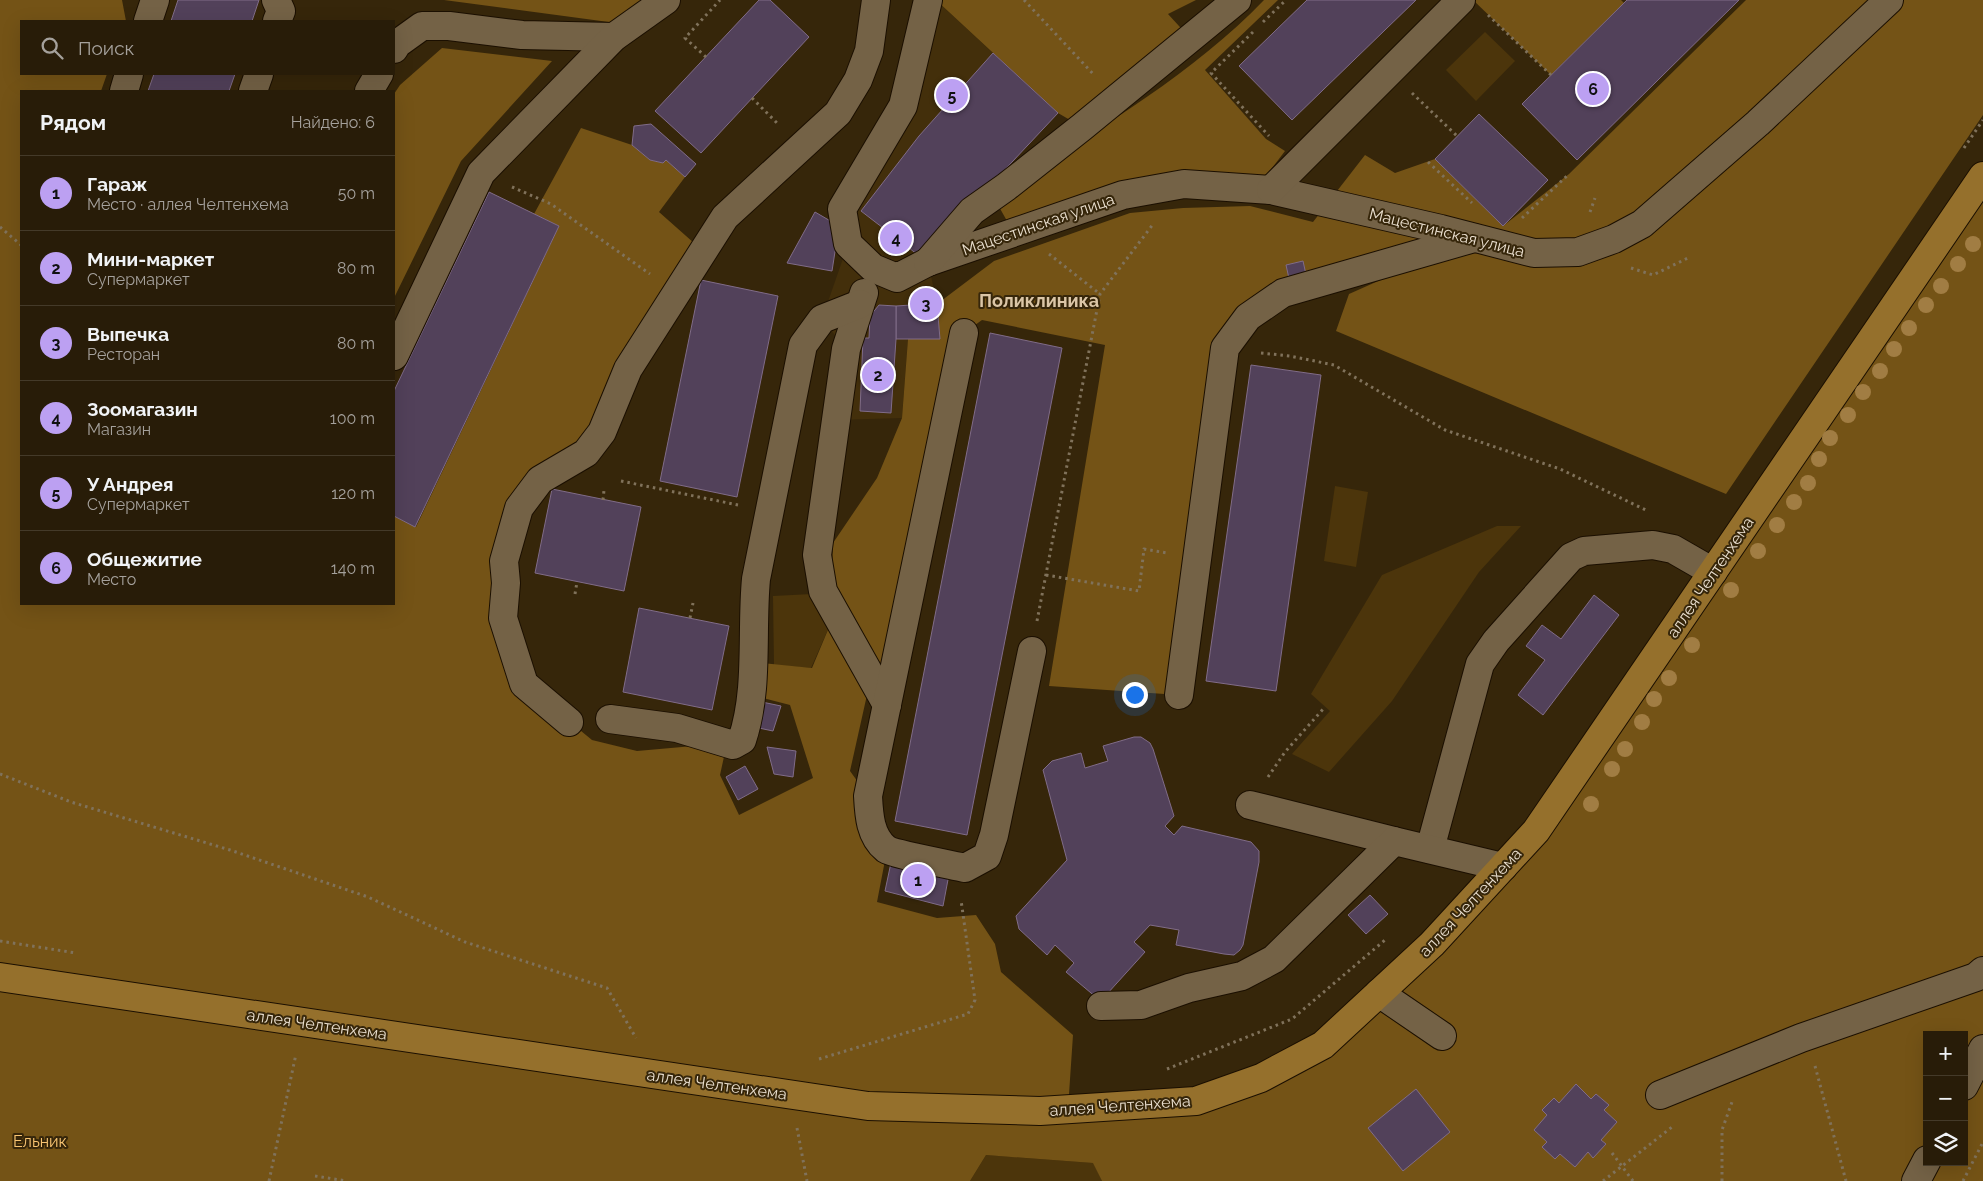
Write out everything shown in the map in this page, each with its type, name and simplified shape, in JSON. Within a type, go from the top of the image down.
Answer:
[{"type":"main road","name":"аллея Челтенхема","points":[[0,977],[868,1106],[1040,1110],[1196,1101],[1261,1078],[1323,1045],[1432,944],[1536,831],[1983,176]]},
{"type":"street","points":[[148,20],[155,0]]},
{"type":"street","points":[[276,0],[281,10],[277,20]]},
{"type":"street","points":[[395,354],[481,173],[614,37],[666,0]]},
{"type":"street","points":[[569,722],[524,684],[503,618],[506,583],[504,561],[519,508],[540,480],[586,453],[602,432],[628,369],[725,217],[838,113],[858,80],[869,51],[876,0]]},
{"type":"street","name":"Мацестинская улица","points":[[928,0],[904,106],[842,209],[848,244],[873,268],[897,278],[928,262],[1123,194],[1184,184],[1271,190],[1476,238],[1534,254],[1578,252],[1614,240],[1642,224],[1758,123],[1889,0]]},
{"type":"street","name":"Мацестинская улица","points":[[928,262],[972,211],[1006,187],[1237,0]]},
{"type":"street","points":[[1271,190],[1460,0]]},
{"type":"street","points":[[395,47],[422,26],[449,26],[522,35],[614,37]]},
{"type":"street","points":[[124,90],[130,75]]},
{"type":"street","points":[[253,90],[259,75]]},
{"type":"street","points":[[370,90],[378,75]]},
{"type":"street","points":[[1179,695],[1225,348],[1248,317],[1284,293],[1476,238]]},
{"type":"street","points":[[873,268],[846,349],[817,555],[823,591],[887,705]]},
{"type":"street","points":[[610,719],[677,728],[733,744],[742,740],[750,715],[752,613],[756,579],[803,345],[822,319],[860,304]]},
{"type":"street","points":[[964,333],[868,796],[869,818],[875,836],[887,850],[965,868],[987,856],[994,836],[1032,651]]},
{"type":"street","points":[[1430,849],[1480,664],[1496,641],[1571,557],[1584,551],[1597,549],[1653,546],[1673,549],[1713,572]]},
{"type":"street","points":[[1250,805],[1503,867]]},
{"type":"street","points":[[1101,1006],[1141,1005],[1189,988],[1242,976],[1274,959],[1394,840]]},
{"type":"street","points":[[1660,1095],[1801,1038],[1976,977],[1983,972]]},
{"type":"street","points":[[1379,993],[1442,1036]]},
{"type":"street","points":[[1968,1078],[1983,1049]]},
{"type":"street","points":[[1916,1181],[1924,1166]]},
{"type":"path","points":[[706,57],[686,38],[720,0]]},
{"type":"path","points":[[1024,0],[1116,99]]},
{"type":"path","points":[[1269,136],[1211,73],[1286,0]]},
{"type":"path","points":[[1487,14],[1551,75]]},
{"type":"path","points":[[1389,72],[1457,136]]},
{"type":"path","points":[[752,98],[784,129]]},
{"type":"path","points":[[1428,162],[1477,208]]},
{"type":"path","points":[[481,173],[551,204],[677,293]]},
{"type":"path","points":[[1519,220],[1570,174]]},
{"type":"path","points":[[1032,651],[1100,294],[1184,184]]},
{"type":"path","points":[[0,227],[20,244]]},
{"type":"path","points":[[1018,230],[1100,294]]},
{"type":"path","points":[[1252,353],[1290,356],[1334,366],[1445,430],[1560,469],[1662,518],[1673,549]]},
{"type":"path","points":[[621,481],[769,512]]},
{"type":"path","points":[[603,500],[604,490]]},
{"type":"path","points":[[1046,575],[1140,591],[1144,550],[1197,557]]},
{"type":"path","points":[[575,594],[577,582]]},
{"type":"path","points":[[690,618],[693,603]]},
{"type":"path","points":[[1250,805],[1285,752],[1324,708]]},
{"type":"path","points":[[0,774],[70,802],[230,850],[368,897],[465,942],[607,988],[658,1075]]},
{"type":"path","points":[[819,1059],[968,1014],[975,1000],[961,896]]},
{"type":"path","points":[[269,1181],[298,1045]]},
{"type":"path","points":[[1814,1061],[1846,1181]]},
{"type":"path","points":[[1722,1181],[1722,1130],[1732,1101],[1737,1095]]},
{"type":"path","points":[[1603,1181],[1675,1124]]},
{"type":"path","points":[[796,1128],[807,1181]]},
{"type":"path","points":[[1963,1181],[1983,1142]]},
{"type":"path","points":[[1612,1153],[1633,1181]]},
{"type":"path","points":[[315,1176],[347,1181]]},
{"type":"shaded area","points":[[936,0],[993,53],[862,210],[928,262],[937,304],[940,339],[908,339],[902,418],[836,420],[846,349],[822,319],[848,244],[842,209]]},
{"type":"shaded area","points":[[1485,32],[1515,61],[1476,101],[1446,70]]},
{"type":"shaded area","points":[[1335,486],[1368,492],[1356,567],[1324,561]]},
{"type":"shaded area","points":[[1497,526],[1521,526],[1479,572],[1392,701],[1329,772],[1292,754],[1330,711],[1311,694],[1382,575]]},
{"type":"shaded area","points":[[812,594],[830,625],[811,668],[774,665],[773,596]]},
{"type":"shaded area","points":[[986,1155],[1094,1163],[1102,1181],[970,1181]]},
{"type":"green space","name":"Ельник","points":[[0,0],[122,0],[126,20],[20,20],[20,75],[107,75],[101,90],[20,90],[20,605],[395,605],[395,516],[416,527],[559,226],[534,214],[581,128],[632,145],[650,160],[663,163],[666,160],[685,177],[659,212],[703,251],[602,432],[540,480],[504,561],[524,684],[592,740],[637,751],[727,743],[720,775],[739,815],[813,778],[790,705],[751,695],[752,662],[812,668],[830,625],[833,543],[877,478],[902,418],[908,339],[940,339],[937,304],[994,261],[1130,213],[1183,208],[1250,206],[1313,222],[1365,155],[1395,173],[1435,159],[1503,226],[1569,174],[1746,0],[1983,0],[1983,115],[1726,494],[1336,331],[1349,294],[1495,229],[1283,293],[1225,348],[1179,695],[1049,686],[1105,345],[982,320],[964,333],[887,705],[871,677],[850,771],[868,796],[887,850],[877,902],[937,918],[976,915],[995,944],[1001,972],[1073,1035],[1068,1109],[1196,1101],[1323,1045],[1536,831],[1983,176],[1983,1181],[1102,1181],[1093,1163],[986,1155],[970,1181],[0,1181]]},
{"type":"green space","points":[[444,0],[666,0],[631,25]]},
{"type":"green space","points":[[936,0],[1196,0],[1168,14],[1190,38],[1082,127],[1058,113]]},
{"type":"green space","points":[[1264,0],[1278,0],[1205,70],[1266,139],[1285,151],[1266,176],[1007,221],[993,196],[1099,129],[1169,81],[1203,56]]},
{"type":"green space","points":[[1473,0],[1621,0],[1624,3],[1551,75]]},
{"type":"green space","points":[[442,48],[552,61],[461,161],[395,296],[395,92],[400,85]]},
{"type":"building","points":[[178,0],[259,0],[252,20],[171,20]]},
{"type":"building","points":[[759,0],[770,0],[809,37],[701,153],[655,111]]},
{"type":"building","points":[[1307,0],[1416,0],[1292,120],[1239,66]]},
{"type":"building","points":[[1627,0],[1739,0],[1577,160],[1522,104]]},
{"type":"building","points":[[993,53],[1058,113],[922,258],[861,211],[919,136]]},
{"type":"building","points":[[154,75],[235,75],[229,90],[148,90]]},
{"type":"building","points":[[1479,114],[1548,180],[1503,226],[1435,159]]},
{"type":"building","points":[[651,124],[696,164],[685,177],[666,160],[663,163],[650,160],[632,145],[634,126]]},
{"type":"building","points":[[489,192],[559,226],[415,527],[395,517],[395,389]]},
{"type":"building","points":[[815,212],[839,226],[832,271],[787,263]]},
{"type":"building","points":[[1303,261],[1307,279],[1290,283],[1286,265]]},
{"type":"building","points":[[701,280],[778,296],[737,497],[660,481]]},
{"type":"building","points":[[937,304],[940,339],[896,339],[896,306]]},
{"type":"building","points":[[879,305],[896,306],[896,339],[891,413],[860,411],[863,338],[869,338],[870,316]]},
{"type":"building","points":[[990,333],[1062,348],[967,835],[895,821]]},
{"type":"building","points":[[1251,365],[1321,375],[1276,691],[1206,681]]},
{"type":"building","points":[[552,489],[641,507],[624,591],[535,573]]},
{"type":"building","points":[[1594,595],[1619,615],[1543,715],[1518,695],[1545,660],[1526,646],[1542,625],[1561,639]]},
{"type":"building","points":[[639,608],[729,626],[712,710],[623,692]]},
{"type":"building","points":[[762,702],[781,706],[773,731],[754,727]]},
{"type":"building","points":[[1134,737],[1141,737],[1150,743],[1153,749],[1174,816],[1165,826],[1174,835],[1182,826],[1251,842],[1259,851],[1259,862],[1243,945],[1240,950],[1234,955],[1176,945],[1179,930],[1150,925],[1134,942],[1145,952],[1107,994],[1097,998],[1066,972],[1074,963],[1055,945],[1047,955],[1019,929],[1016,916],[1067,860],[1043,770],[1052,761],[1081,753],[1085,768],[1108,761],[1103,746]]},
{"type":"building","points":[[767,747],[796,751],[793,777],[774,774]]},
{"type":"building","points":[[745,766],[758,789],[738,800],[726,777]]},
{"type":"building","points":[[892,858],[950,869],[943,906],[885,891]]},
{"type":"building","points":[[1370,895],[1388,914],[1366,934],[1348,915]]},
{"type":"building","points":[[1576,1084],[1591,1099],[1596,1094],[1609,1105],[1604,1110],[1617,1122],[1601,1140],[1606,1144],[1593,1158],[1588,1152],[1575,1167],[1560,1154],[1555,1159],[1542,1147],[1547,1142],[1534,1130],[1547,1115],[1542,1110],[1554,1098],[1559,1103]]},
{"type":"building","points":[[1416,1089],[1450,1132],[1403,1171],[1368,1128]]},
{"type":"place","name":"Общежитие","points":[[1593,89]]},
{"type":"place","name":"У Андрея","points":[[952,95]]},
{"type":"place","name":"Зоомагазин","points":[[896,238]]},
{"type":"place","name":"Выпечка","points":[[926,304]]},
{"type":"place","name":"Мини-маркет","points":[[878,375]]},
{"type":"place","name":"Гараж","points":[[918,880]]},
{"type":"district","name":"Поликлиника","points":[[1039,301]]}]
